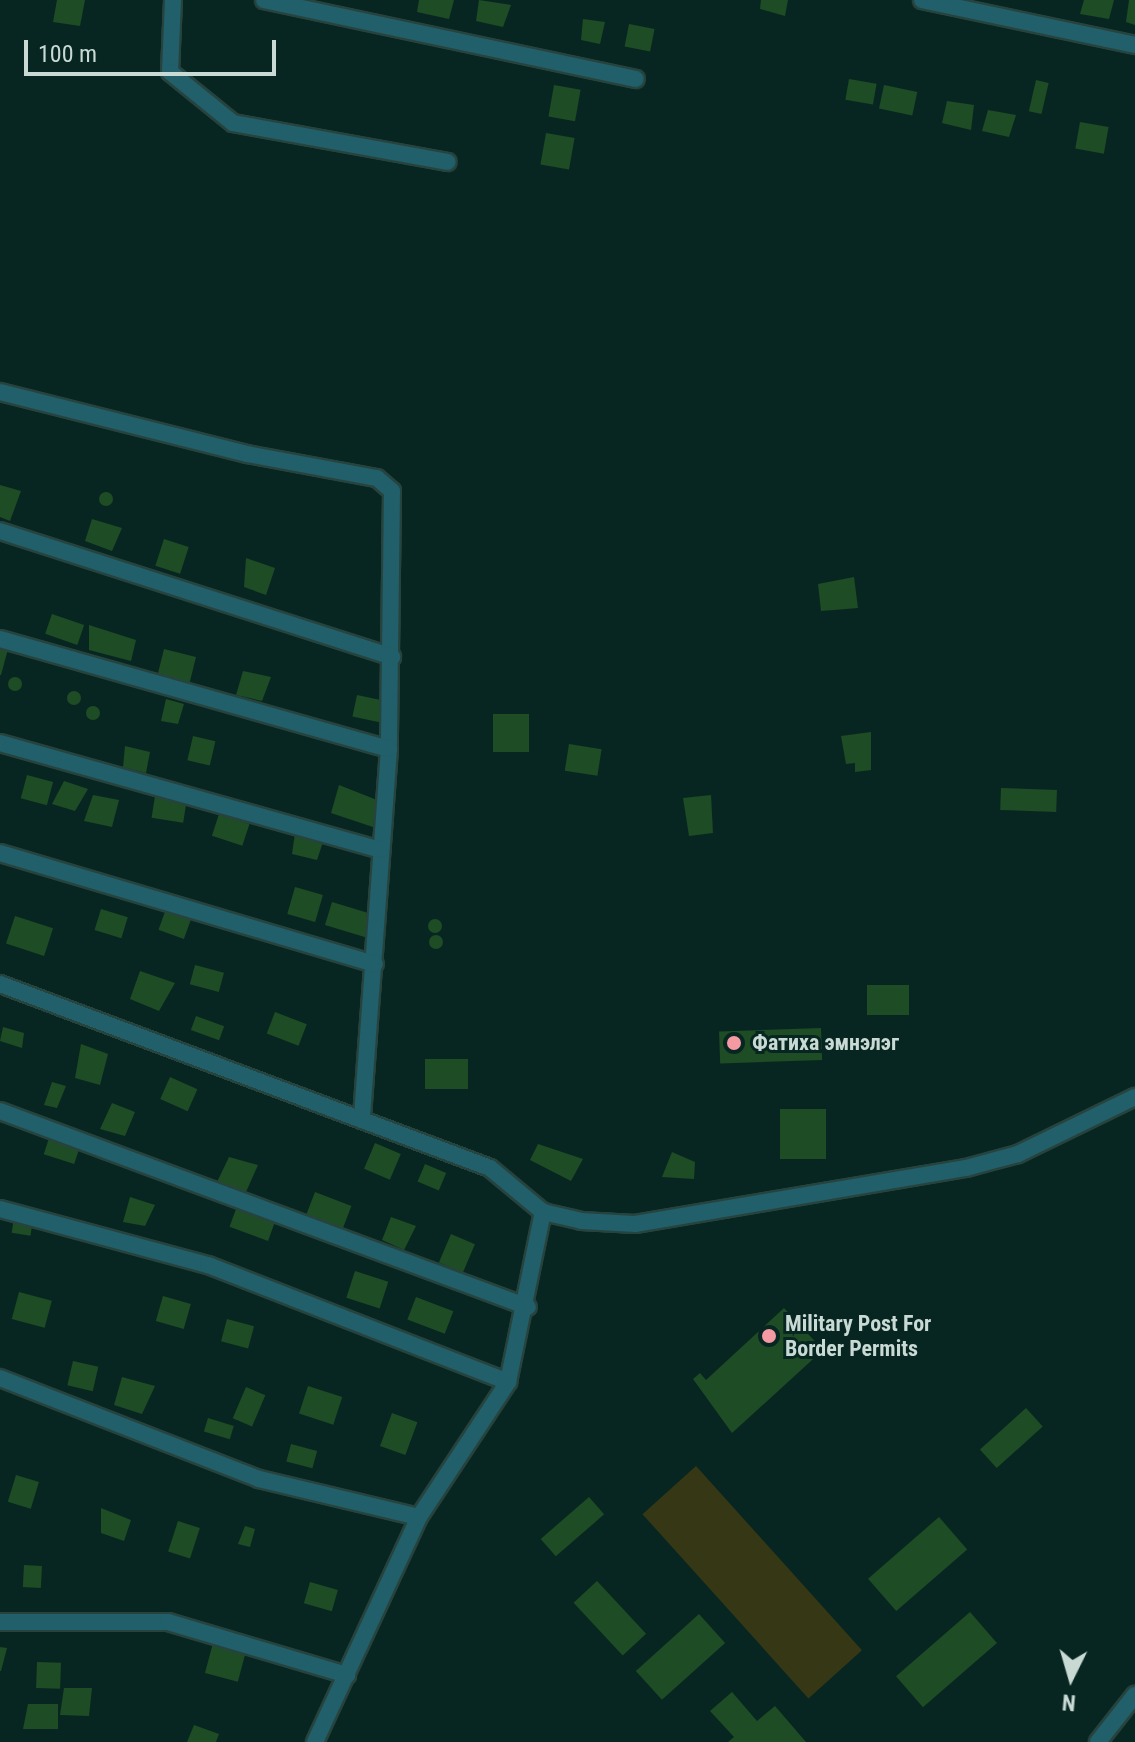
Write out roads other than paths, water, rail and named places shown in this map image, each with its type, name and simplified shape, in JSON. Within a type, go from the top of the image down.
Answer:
[{"type":"street","points":[[173,0],[170,72],[233,123],[447,162]]},
{"type":"street","points":[[264,0],[636,79]]},
{"type":"street","points":[[922,0],[1135,45]]},
{"type":"street","points":[[0,392],[247,454],[377,478],[392,491],[389,749],[362,1120]]},
{"type":"street","points":[[0,531],[392,657]]},
{"type":"street","points":[[0,639],[389,749]]},
{"type":"street","points":[[0,743],[381,850]]},
{"type":"street","points":[[0,853],[375,964]]},
{"type":"street","points":[[0,984],[490,1168],[543,1212],[635,1224],[966,1168],[1018,1154],[1135,1097]]},
{"type":"street","points":[[0,1111],[528,1307]]},
{"type":"street","points":[[0,1209],[208,1265],[508,1382]]},
{"type":"street","points":[[315,1742],[419,1517],[508,1382],[528,1307],[543,1212]]},
{"type":"street","points":[[0,1378],[259,1479],[419,1517]]},
{"type":"street","points":[[0,1622],[168,1622],[347,1675]]},
{"type":"street","points":[[1098,1742],[1135,1695]]},
{"type":"place","name":"Фатиха эмнэлэг","points":[[734,1043]]},
{"type":"place","name":"Military Post For Border Permits","points":[[769,1336]]}]
